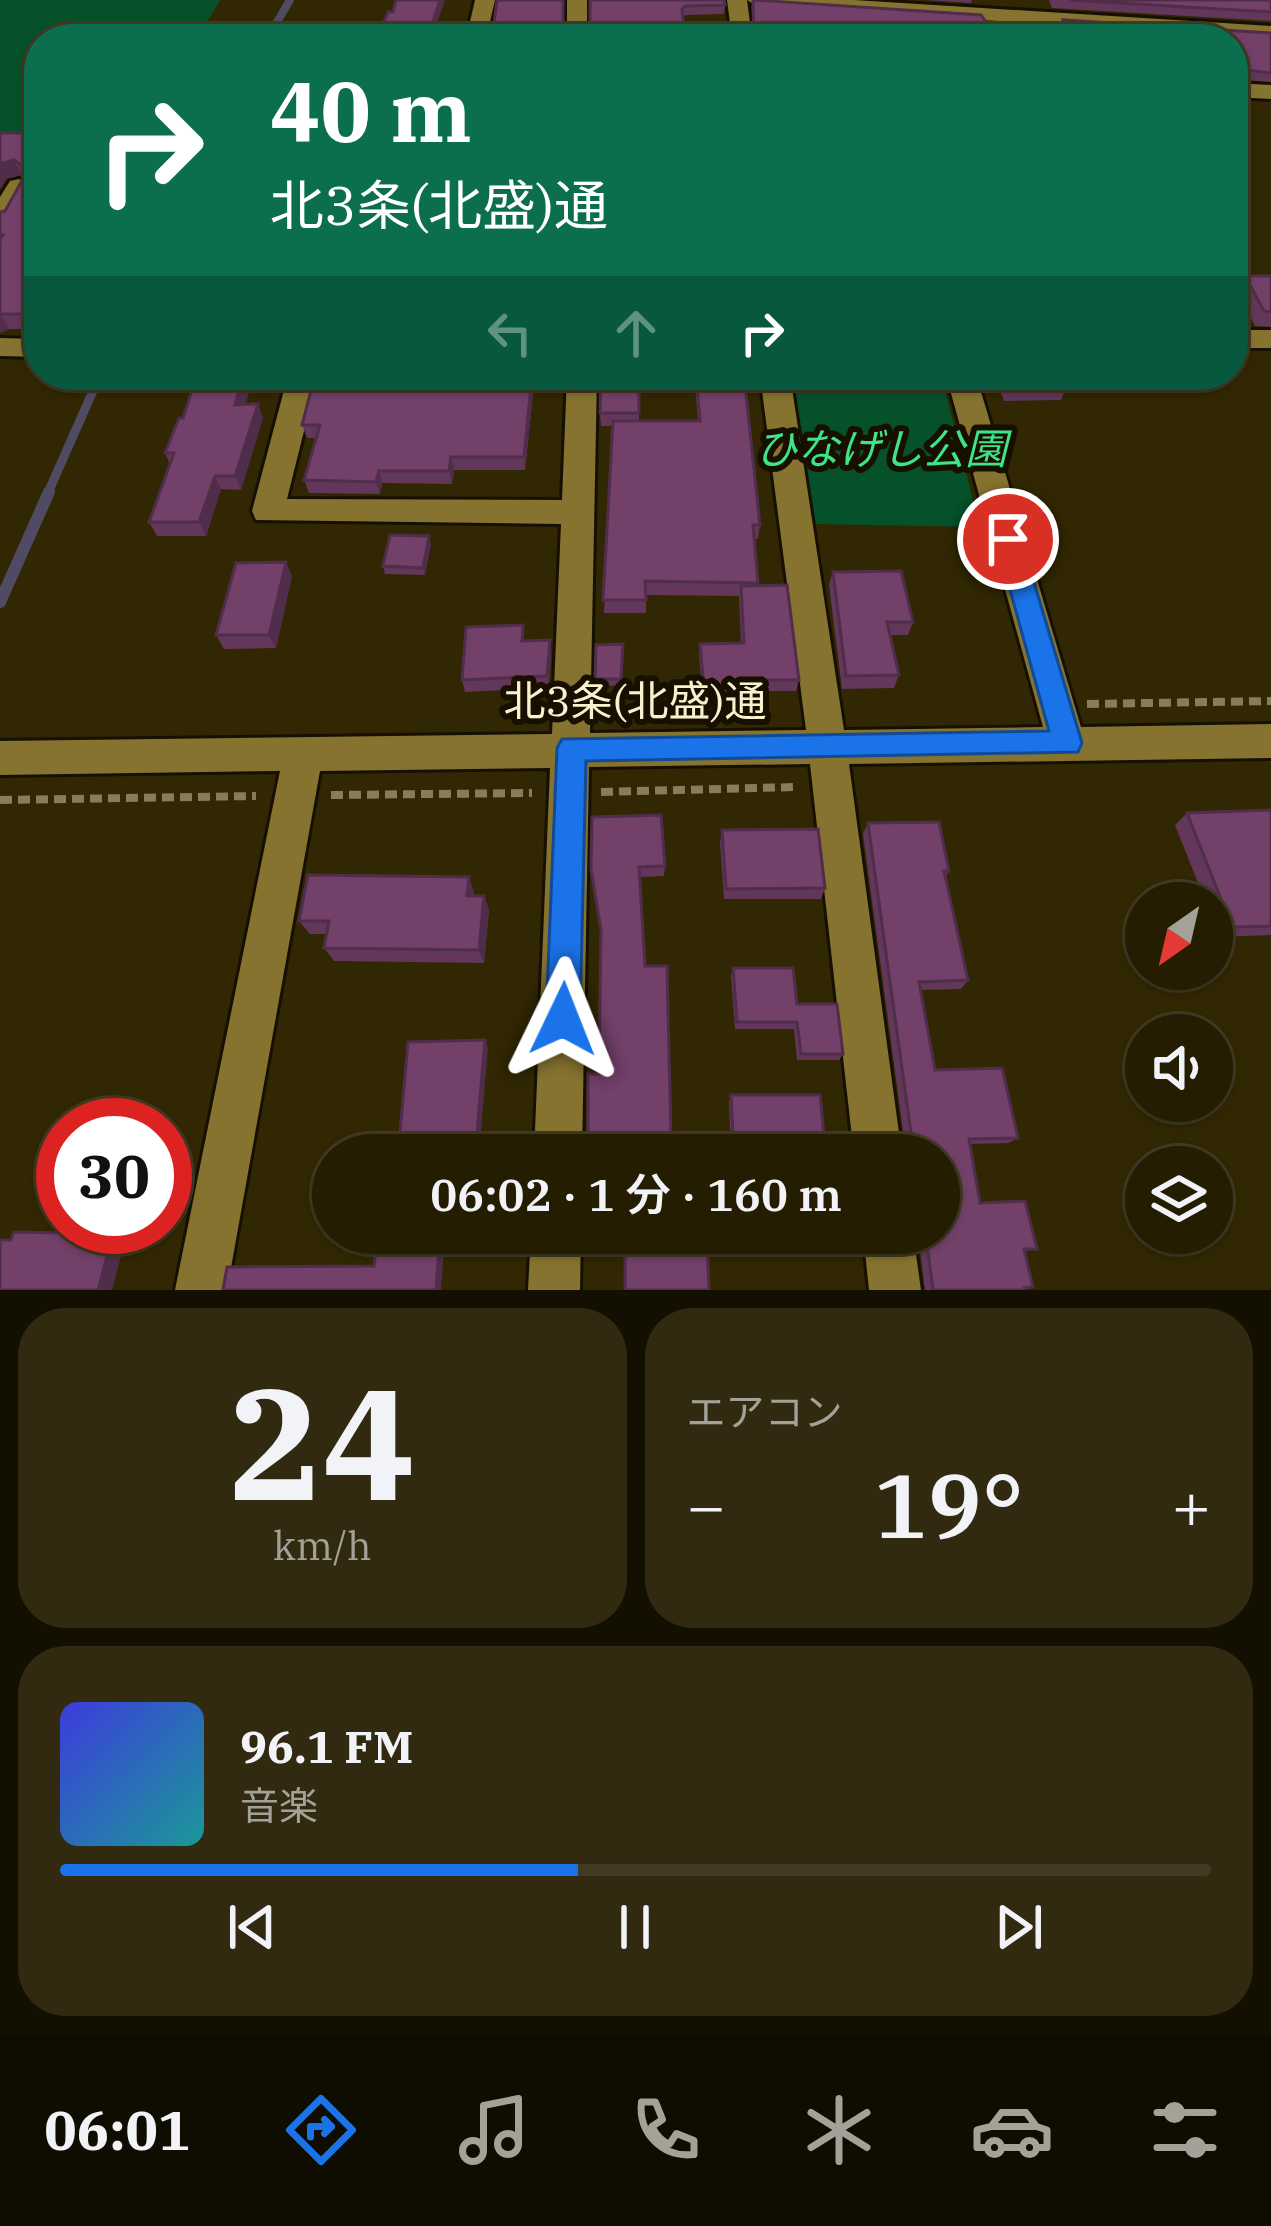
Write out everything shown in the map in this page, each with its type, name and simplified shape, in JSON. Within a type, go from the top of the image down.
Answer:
[{"type":"street","points":[[757,0],[864,15],[989,15],[1074,24]]},
{"type":"street","points":[[1080,0],[1100,24]]},
{"type":"street","points":[[989,15],[992,24]]},
{"type":"street","points":[[0,218],[19,186]]},
{"type":"street","points":[[299,390],[268,511],[576,512]]},
{"type":"street","points":[[559,1134],[581,390]]},
{"type":"street","points":[[777,390],[875,1134]]},
{"type":"street","points":[[965,390],[1067,743]]},
{"type":"street","name":"北3条(北盛)通","points":[[0,758],[299,775],[572,748],[830,768],[1067,743],[1271,741]]},
{"type":"street","points":[[201,1290],[299,775]]},
{"type":"street","points":[[554,1290],[555,1254]]},
{"type":"street","points":[[891,1254],[895,1290]]},
{"type":"path","points":[[0,800],[299,775],[571,793],[830,768]]},
{"type":"green space","points":[[0,0],[220,0],[206,24],[24,24],[24,136],[0,137]]},
{"type":"green space","name":"ひなげし公園","points":[[794,390],[945,390],[980,527],[814,524]]},
{"type":"building","points":[[396,0],[440,0],[432,24],[383,24],[388,12],[393,12]]},
{"type":"building","points":[[497,0],[563,0],[563,24],[494,24]]},
{"type":"building","points":[[590,0],[724,0],[725,5],[682,9],[684,24],[590,24]]},
{"type":"building","points":[[753,0],[981,15],[987,24],[754,24]]},
{"type":"building","points":[[1070,0],[1271,0],[1271,12]]},
{"type":"building","points":[[1063,20],[1127,24],[1064,24]]},
{"type":"building","points":[[1248,32],[1271,33],[1271,73],[1248,70]]},
{"type":"building","points":[[0,133],[24,133],[24,167],[14,160],[0,164]]},
{"type":"building","points":[[24,177],[24,314],[0,314],[0,212]]},
{"type":"building","points":[[1248,276],[1271,276],[1271,312],[1264,311]]},
{"type":"building","points":[[192,390],[239,390],[235,405],[258,404],[235,476],[215,476],[199,522],[149,522],[174,453],[165,453]]},
{"type":"building","points":[[311,390],[531,390],[524,457],[451,457],[449,471],[379,471],[376,482],[304,480],[320,425],[302,425]]},
{"type":"building","points":[[601,390],[639,390],[639,413],[600,413]]},
{"type":"building","points":[[697,390],[746,390],[760,525],[753,525],[758,583],[645,581],[646,600],[603,600],[613,421],[700,421]]},
{"type":"building","points":[[390,535],[429,536],[423,568],[383,566]]},
{"type":"building","points":[[286,562],[269,635],[216,635],[236,563]]},
{"type":"building","points":[[901,571],[913,622],[887,622],[899,675],[846,676],[833,572]]},
{"type":"building","points":[[787,585],[799,680],[738,680],[739,687],[704,688],[700,644],[744,643],[741,586]]},
{"type":"building","points":[[523,625],[522,641],[550,640],[547,676],[462,680],[466,627]]},
{"type":"building","points":[[623,644],[621,679],[595,679],[596,645]]},
{"type":"building","points":[[1271,810],[1271,926],[1233,927],[1233,882],[1214,882],[1187,813]]},
{"type":"building","points":[[661,815],[665,866],[639,867],[645,966],[667,966],[671,1134],[588,1134],[588,1074],[599,1074],[601,930],[591,869],[592,817]]},
{"type":"building","points":[[939,822],[949,871],[944,871],[968,980],[919,982],[935,1070],[1002,1068],[1018,1138],[969,1139],[980,1203],[1025,1201],[1037,1249],[1024,1249],[1033,1287],[932,1290],[928,1254],[960,1254],[960,1134],[911,1134],[868,823]]},
{"type":"building","points":[[818,829],[825,888],[726,889],[722,830]]},
{"type":"building","points":[[308,875],[469,877],[467,896],[484,896],[479,950],[324,948],[329,921],[299,921]]},
{"type":"building","points":[[733,968],[793,968],[797,1004],[837,1004],[843,1054],[801,1054],[797,1022],[737,1022]]},
{"type":"building","points":[[485,1040],[477,1134],[400,1134],[408,1042]]},
{"type":"building","points":[[731,1095],[820,1095],[824,1134],[733,1134]]},
{"type":"building","points":[[14,1232],[36,1232],[36,1254],[108,1254],[98,1290],[0,1290],[0,1240],[11,1240]]},
{"type":"building","points":[[375,1254],[439,1254],[436,1290],[223,1290],[227,1267],[374,1266]]},
{"type":"building","points":[[625,1254],[707,1254],[709,1290],[625,1290]]},
{"type":"waterway","points":[[276,24],[290,0]]},
{"type":"waterway","points":[[47,495],[93,390]]},
{"type":"waterway","points":[[0,602],[49,492]]},
{"type":"route","points":[[563,1019],[572,748],[1067,743],[1008,539]]}]
